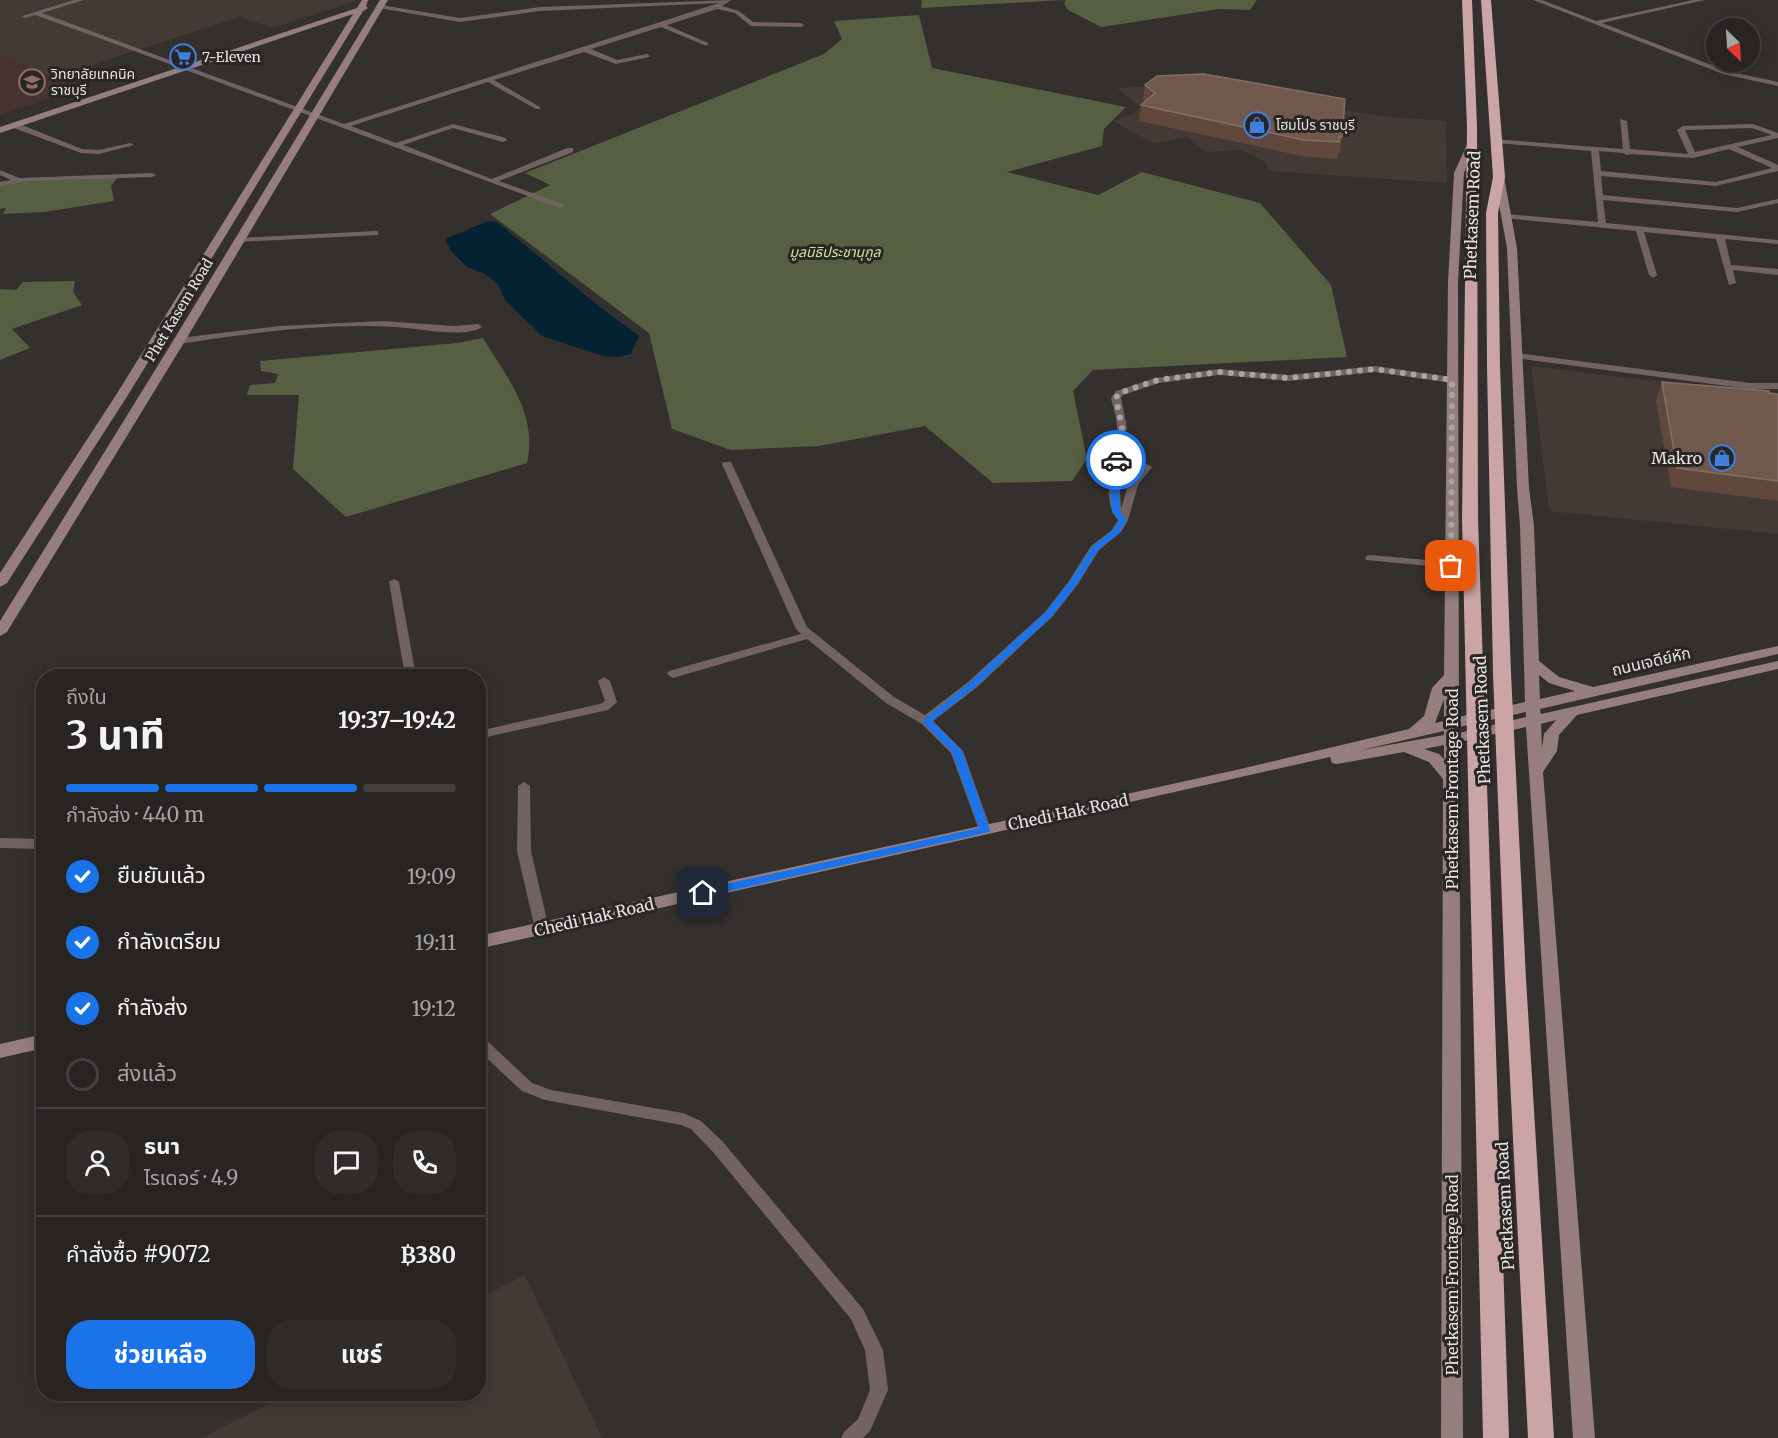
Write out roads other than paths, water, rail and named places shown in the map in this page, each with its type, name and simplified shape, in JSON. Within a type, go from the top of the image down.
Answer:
[{"type":"highway","name":"Phetkasem Road","points":[[1467,0],[1472,142],[1470,518],[1496,1438]]},
{"type":"highway","name":"Phetkasem Road","points":[[1486,0],[1499,177],[1492,213],[1497,523],[1518,1039],[1541,1438]]},
{"type":"main road","points":[[0,123],[365,3],[384,2]]},
{"type":"main road","name":"Phet Kasem Road","points":[[0,632],[384,2]]},
{"type":"main road","points":[[0,130],[189,67],[365,3]]},
{"type":"main road","name":"Phet Kasem Road","points":[[0,583],[127,386],[365,3]]},
{"type":"main road","name":"Phetkasem Frontage Road","points":[[1452,1438],[1453,282],[1460,173],[1472,142]]},
{"type":"main road","points":[[1499,177],[1512,248],[1522,488],[1527,526],[1535,772],[1584,1438]]},
{"type":"main road","points":[[127,386],[151,385]]},
{"type":"main road","name":"ถนนเจดีย์หัก","points":[[1532,713],[1594,692],[1778,650]]},
{"type":"main road","points":[[1530,661],[1554,680],[1594,692]]},
{"type":"main road","name":"ถนนเจดีย์หัก","points":[[1532,713],[1573,711],[1778,665]]},
{"type":"main road","points":[[1414,732],[1430,719],[1439,688],[1452,675]]},
{"type":"main road","points":[[1535,772],[1549,751],[1552,734],[1573,711]]},
{"type":"main road","points":[[1452,732],[1532,713]]},
{"type":"main road","name":"Chedi Hak Road","points":[[486,941],[1236,775],[1414,732],[1452,732]]},
{"type":"main road","name":"Chedi Hak Road","points":[[1236,775],[1406,748],[1452,732]]},
{"type":"main road","points":[[1406,748],[1434,758],[1452,779]]},
{"type":"main road","points":[[0,1051],[36,1043]]},
{"type":"street","points":[[81,0],[26,16],[170,67],[189,67]]},
{"type":"street","points":[[1536,0],[1725,73],[1778,84]]},
{"type":"street","points":[[1593,23],[1702,0]]},
{"type":"street","points":[[384,2],[460,20],[540,9],[727,1]]},
{"type":"street","points":[[344,126],[717,7],[727,1]]},
{"type":"street","points":[[717,7],[736,12],[751,24],[801,25]]},
{"type":"street","points":[[35,13],[180,63],[315,116],[560,206]]},
{"type":"street","points":[[661,25],[705,44]]},
{"type":"street","points":[[77,34],[87,31]]},
{"type":"street","points":[[584,49],[616,62],[647,56]]},
{"type":"street","points":[[489,80],[538,108]]},
{"type":"street","points":[[1623,121],[1628,153]]},
{"type":"street","points":[[14,125],[81,152],[99,152],[130,145]]},
{"type":"street","points":[[1693,156],[1681,130],[1683,128],[1749,125],[1778,135]]},
{"type":"street","points":[[396,146],[453,126],[503,140]]},
{"type":"street","points":[[1496,141],[1628,153],[1693,156],[1778,135]]},
{"type":"street","points":[[1731,147],[1778,168]]},
{"type":"street","points":[[493,181],[570,150]]},
{"type":"street","points":[[1595,150],[1602,226]]},
{"type":"street","points":[[1598,173],[1716,184],[1778,168]]},
{"type":"street","points":[[0,172],[17,180]]},
{"type":"street","points":[[0,184],[17,180],[152,176]]},
{"type":"street","points":[[1600,197],[1737,210],[1778,201]]},
{"type":"street","points":[[1507,216],[1778,242]]},
{"type":"street","points":[[1640,230],[1653,275]]},
{"type":"street","points":[[238,240],[375,233]]},
{"type":"street","points":[[1720,237],[1732,283]]},
{"type":"street","points":[[1728,267],[1778,272]]},
{"type":"street","points":[[179,341],[291,326],[399,324],[451,331],[478,327]]},
{"type":"street","points":[[1517,356],[1750,386],[1778,386]]},
{"type":"street","points":[[1123,520],[1116,512],[1114,471],[1122,428],[1116,398],[1119,393],[1130,388],[1158,380],[1219,372],[1289,378],[1375,369],[1452,380]]},
{"type":"street","points":[[727,464],[802,629],[890,699],[926,721],[957,751],[985,830]]},
{"type":"street","points":[[926,721],[972,685],[1049,614],[1074,582],[1095,548],[1116,532],[1123,520],[1133,485],[1147,467]]},
{"type":"street","points":[[1370,558],[1451,566]]},
{"type":"street","points":[[393,582],[410,669]]},
{"type":"street","points":[[673,674],[809,635]]},
{"type":"street","points":[[486,733],[604,707],[610,702],[604,681]]},
{"type":"street","points":[[524,786],[524,851],[542,929]]},
{"type":"street","points":[[0,843],[36,844]]},
{"type":"street","points":[[486,1049],[527,1087],[550,1096],[683,1119],[696,1125],[718,1147],[857,1314],[874,1350],[879,1390],[864,1425],[850,1438]]},
{"type":"water","points":[[488,221],[497,222],[596,304],[639,336],[631,354],[618,357],[603,356],[542,336],[505,300],[498,284],[485,274],[467,267],[451,251],[445,239]]},
{"type":"place","name":"7-Eleven","points":[[183,57]]},
{"type":"place","name":"วิทยาลัยเทคนิค ราชบุรี","points":[[32,82]]},
{"type":"place","name":"โฮมโปร ราชบุรี","points":[[1257,125]]},
{"type":"place","name":"Makro","points":[[1722,458]]},
{"type":"park label","name":"มูลนิธิประชานุกูล","points":[[835,252]]}]
